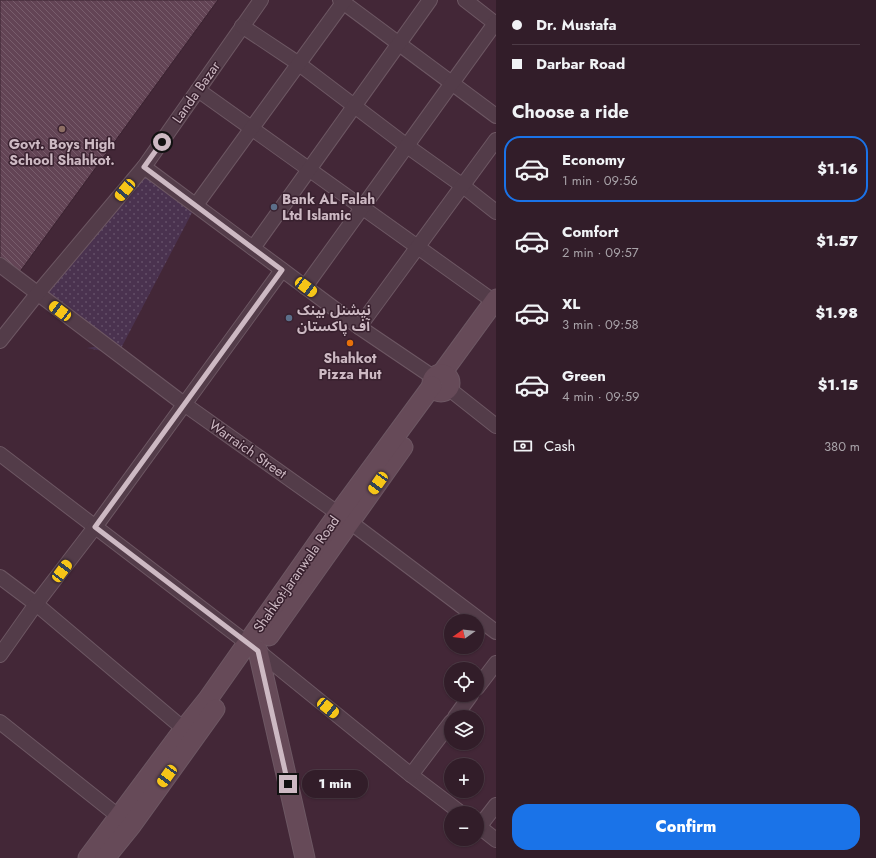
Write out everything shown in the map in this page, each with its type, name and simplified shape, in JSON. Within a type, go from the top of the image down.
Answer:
[{"type":"street","name":"Landa Bazar","points":[[0,341],[38,293],[144,167],[261,0]]},
{"type":"street","points":[[253,248],[430,0]]},
{"type":"street","points":[[306,287],[496,23],[465,0]]},
{"type":"street","points":[[196,205],[343,1],[496,116]]},
{"type":"street","points":[[242,26],[299,64],[496,212]]},
{"type":"street","points":[[198,90],[418,247],[496,306]]},
{"type":"street","points":[[359,327],[496,140]]},
{"type":"street","points":[[144,167],[359,327],[441,382],[496,426]]},
{"type":"street","name":"Warraich Street","points":[[0,265],[184,404],[344,518],[496,632]]},
{"type":"street","points":[[0,655],[282,270]]},
{"type":"street","name":"Shahkot-Jaranwala Road","points":[[105,858],[125,821],[253,647],[496,306]]},
{"type":"street","points":[[0,454],[253,647],[411,775],[452,806]]},
{"type":"street","points":[[0,577],[36,604],[189,733]]},
{"type":"street","points":[[253,647],[305,858]]},
{"type":"street","points":[[484,679],[496,663]]},
{"type":"street","points":[[460,710],[467,702]]},
{"type":"street","points":[[0,722],[125,821]]},
{"type":"street","points":[[411,775],[444,731]]},
{"type":"street","points":[[484,819],[496,805]]},
{"type":"street","name":"Shahkot-Jaranwala Road","points":[[88,858],[125,821]]},
{"type":"street","points":[[484,831],[496,840]]},
{"type":"shaded area","points":[[144,167],[196,205],[118,354],[87,348],[106,345],[38,293]]},
{"type":"building","name":"Govt. Boys High School Shahkot.","points":[[0,0],[218,0],[19,273],[0,258]]},
{"type":"place","name":"Govt. Boys High School Shahkot.","points":[[62,129]]},
{"type":"place","name":"Bank AL Falah Ltd Islamic","points":[[274,207]]},
{"type":"place","name":"نیشنل بینک آف پاکستان","points":[[289,318]]},
{"type":"place","name":"Shahkot Pizza Hut","points":[[350,343]]},
{"type":"route","points":[[162,142],[144,167],[282,270],[95,527],[258,651],[288,784]]}]
